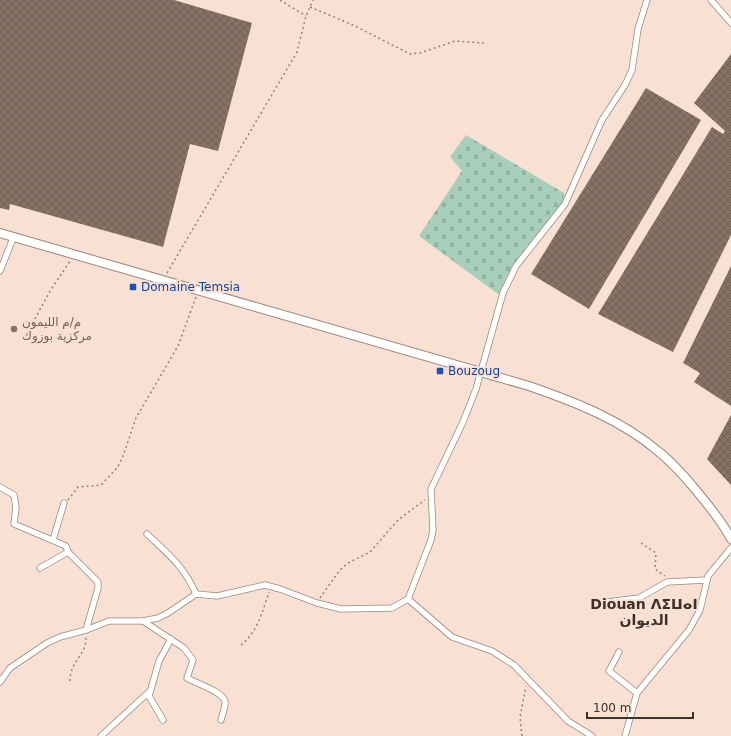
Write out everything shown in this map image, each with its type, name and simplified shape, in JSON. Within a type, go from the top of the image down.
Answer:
[{"type":"main road","points":[[0,233],[480,372],[562,398],[589,409],[621,426],[658,451],[676,467],[709,505],[731,539]]},
{"type":"street","points":[[0,682],[10,668],[47,643],[60,637],[86,630],[109,621],[143,621],[168,613],[196,594],[217,596],[256,586],[270,587],[317,603],[341,609],[392,608],[408,599],[431,540],[433,530],[430,496],[431,489],[463,422],[480,372],[503,293],[514,269],[565,204],[580,175],[602,120],[625,85],[632,70],[638,29],[646,0]]},
{"type":"street","points":[[711,0],[731,23]]},
{"type":"street","points":[[0,271],[14,236]]},
{"type":"street","points":[[0,487],[14,495],[16,507],[14,524],[66,546],[68,552],[99,584],[86,630]]},
{"type":"street","points":[[53,540],[64,503]]},
{"type":"street","points":[[147,534],[180,566],[189,577],[196,594]]},
{"type":"street","points":[[625,736],[637,693],[689,630],[700,610],[706,580],[731,548]]},
{"type":"street","points":[[40,568],[68,552]]},
{"type":"street","points":[[607,602],[639,598],[663,583],[671,581],[706,580]]},
{"type":"street","points":[[408,599],[452,637],[492,651],[514,665],[568,721],[592,736]]},
{"type":"street","points":[[143,621],[186,650],[192,659],[187,678],[208,688],[224,700],[221,720]]},
{"type":"street","points":[[163,720],[149,698],[159,661],[171,639]]},
{"type":"street","points":[[620,652],[609,671],[637,693]]},
{"type":"street","points":[[102,736],[150,692]]},
{"type":"path","points":[[280,0],[306,16]]},
{"type":"path","points":[[162,280],[292,60],[298,47],[306,16],[313,0]]},
{"type":"path","points":[[310,7],[353,25],[410,54],[420,53],[456,41],[484,43]]},
{"type":"path","points":[[23,341],[50,291],[74,254]]},
{"type":"path","points":[[64,503],[78,487],[101,485],[117,468],[136,418],[178,346],[199,290]]},
{"type":"path","points":[[317,603],[339,570],[348,563],[370,552],[398,520],[430,496]]},
{"type":"path","points":[[641,543],[656,553],[655,569],[671,581]]},
{"type":"path","points":[[241,644],[250,637],[270,587]]},
{"type":"path","points":[[70,681],[71,668],[86,645],[86,630]]},
{"type":"path","points":[[522,736],[520,717],[528,678]]},
{"type":"green space","points":[[466,135],[564,193],[563,203],[520,258],[498,294],[419,236],[462,171],[450,157]]},
{"type":"building","points":[[0,0],[174,0],[252,23],[218,151],[190,144],[163,247],[10,204],[9,210],[0,208]]},
{"type":"building","points":[[731,54],[731,235],[673,352],[598,314],[712,127],[723,134],[725,131],[694,103]]},
{"type":"building","points":[[646,88],[701,120],[589,309],[531,274]]},
{"type":"building","points":[[731,266],[731,406],[694,382],[700,373],[683,363]]},
{"type":"building","points":[[731,415],[731,485],[707,459]]},
{"type":"place","name":"Domaine Temsia","points":[[133,287]]},
{"type":"place","name":"م/م الليمون مركزية بوزوك","points":[[14,329]]},
{"type":"place","name":"Bouzoug","points":[[440,371]]},
{"type":"district","name":"Diouan ⴷⵉⵡⴰⵏ الديوان","points":[[644,612]]}]
